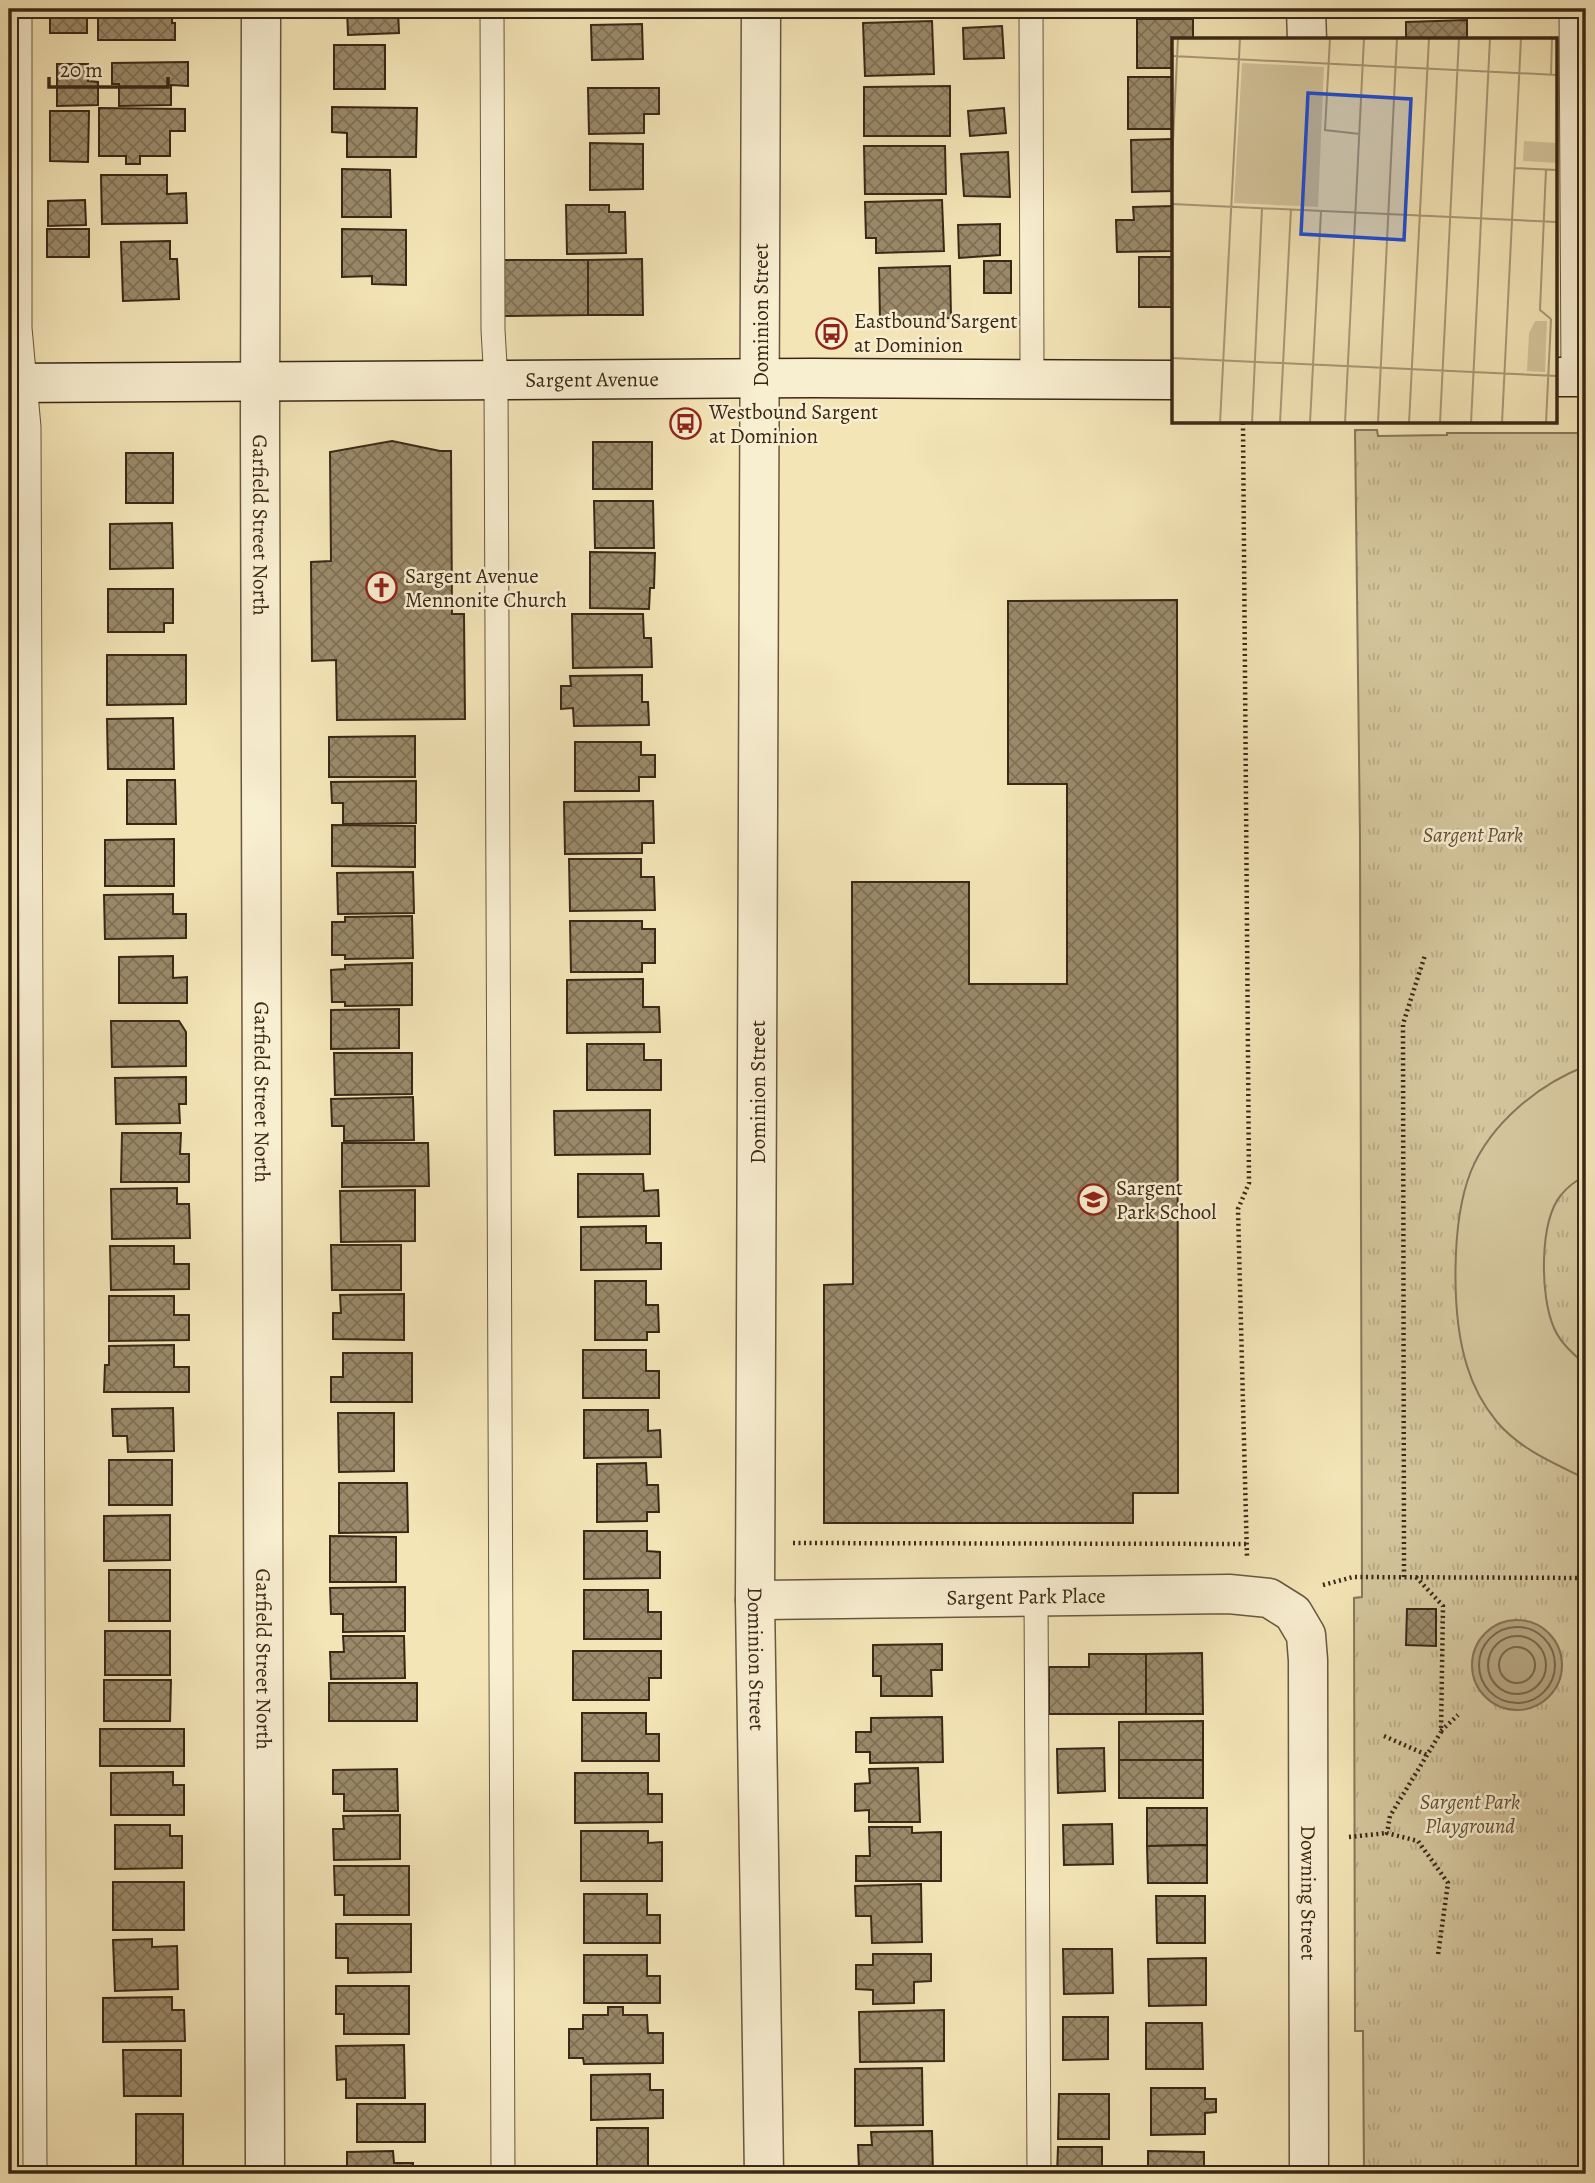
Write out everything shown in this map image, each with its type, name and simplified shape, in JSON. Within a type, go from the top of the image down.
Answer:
[{"type":"street","name":"Garfield Street North","points":[[261,9],[265,2174]]},
{"type":"street","name":"Dominion Street","points":[[761,9],[755,1600],[764,2174]]},
{"type":"street","points":[[1307,9],[1307,38]]},
{"type":"street","name":"Sargent Avenue","points":[[17,383],[261,380],[1172,380]]},
{"type":"street","name":"Sargent Park Place","points":[[755,1600],[1229,1594],[1269,1598],[1293,1614]]},
{"type":"street","name":"Downing Street","points":[[1293,1614],[1306,1635],[1308,1660],[1309,2174]]},
{"type":"lane","points":[[20,9],[20,328],[17,383],[29,441],[35,2174]]},
{"type":"lane","points":[[492,9],[493,330],[496,381],[503,2174]]},
{"type":"lane","points":[[1031,9],[1032,381]]},
{"type":"lane","points":[[1571,9],[1571,377]]},
{"type":"lane","points":[[1036,1597],[1039,2174]]},
{"type":"path","points":[[756,1545],[810,1542],[1247,1544],[1238,1209],[1249,1183],[1243,424]]},
{"type":"path","points":[[1404,1577],[1403,1024],[1425,955]]},
{"type":"path","points":[[1323,1585],[1353,1577],[1586,1577]]},
{"type":"path","points":[[1416,1577],[1443,1606],[1441,1731]]},
{"type":"path","points":[[1387,1833],[1390,1816],[1441,1731],[1458,1715]]},
{"type":"path","points":[[1384,1737],[1427,1755]]},
{"type":"path","points":[[1349,1837],[1387,1833],[1418,1841],[1448,1883],[1438,1955]]},
{"type":"green space","name":"Sargent Park","points":[[1355,430],[1377,430],[1378,436],[1586,433],[1586,2174],[1364,2174],[1363,2031],[1355,2031],[1354,1598],[1362,1597],[1360,838]]},
{"type":"green space","points":[[1586,1066],[1586,1175],[1561,1195],[1554,1207],[1545,1241],[1544,1279],[1554,1328],[1568,1348],[1586,1364],[1586,1479],[1539,1455],[1506,1432],[1483,1403],[1469,1373],[1462,1345],[1458,1321],[1456,1268],[1464,1192],[1480,1153],[1518,1107],[1551,1083]]},
{"type":"water","points":[[1517,1620],[1534,1624],[1549,1633],[1558,1648],[1562,1665],[1558,1682],[1549,1697],[1534,1706],[1517,1710],[1500,1706],[1485,1697],[1476,1682],[1472,1665],[1476,1648],[1485,1633],[1500,1624]]},
{"type":"building","points":[[50,9],[87,9],[87,33],[50,33]]},
{"type":"building","points":[[98,9],[185,9],[185,16],[172,16],[172,23],[175,23],[175,40],[98,40]]},
{"type":"building","points":[[347,9],[398,9],[399,33],[348,35]]},
{"type":"building","points":[[869,9],[954,9],[954,14],[869,15]]},
{"type":"building","points":[[1137,19],[1193,19],[1193,38],[1172,38],[1172,68],[1137,68]]},
{"type":"building","points":[[1467,20],[1467,38],[1406,38],[1406,22]]},
{"type":"building","points":[[932,21],[934,74],[865,76],[863,23]]},
{"type":"building","points":[[642,24],[643,59],[592,60],[591,25]]},
{"type":"building","points":[[1002,26],[1004,58],[964,59],[963,28]]},
{"type":"building","points":[[334,45],[385,45],[385,89],[334,89]]},
{"type":"building","points":[[188,62],[188,86],[171,85],[171,105],[119,106],[119,84],[112,84],[112,63]]},
{"type":"building","points":[[57,64],[88,64],[88,81],[98,82],[98,105],[57,106]]},
{"type":"building","points":[[1128,77],[1172,77],[1172,129],[1128,129]]},
{"type":"building","points":[[950,86],[950,136],[864,136],[864,87]]},
{"type":"building","points":[[588,88],[659,88],[659,114],[644,114],[644,133],[589,134]]},
{"type":"building","points":[[332,107],[417,108],[416,157],[347,157],[347,133],[332,132]]},
{"type":"building","points":[[99,108],[185,109],[185,131],[170,131],[170,156],[140,156],[140,164],[126,164],[126,156],[99,156]]},
{"type":"building","points":[[1004,108],[1006,133],[970,136],[968,111]]},
{"type":"building","points":[[50,111],[89,111],[88,162],[50,161]]},
{"type":"building","points":[[1172,139],[1172,191],[1132,192],[1131,140]]},
{"type":"building","points":[[590,143],[643,144],[643,189],[590,190]]},
{"type":"building","points":[[864,146],[945,146],[946,194],[865,194]]},
{"type":"building","points":[[1008,152],[1010,197],[964,196],[961,154]]},
{"type":"building","points":[[342,169],[390,170],[391,217],[342,217]]},
{"type":"building","points":[[101,175],[167,175],[167,194],[186,193],[187,223],[102,224]]},
{"type":"building","points":[[85,200],[86,225],[48,226],[48,201]]},
{"type":"building","points":[[942,200],[944,251],[876,253],[876,238],[866,238],[865,202]]},
{"type":"building","points":[[566,205],[609,205],[609,212],[625,212],[626,253],[567,254]]},
{"type":"building","points":[[1172,206],[1172,251],[1117,252],[1116,220],[1134,220],[1133,207]]},
{"type":"building","points":[[1000,224],[1000,255],[959,258],[958,225]]},
{"type":"building","points":[[47,229],[89,229],[89,257],[47,257]]},
{"type":"building","points":[[342,229],[406,230],[406,285],[372,284],[372,276],[342,277]]},
{"type":"building","points":[[170,241],[170,259],[177,259],[179,299],[123,301],[121,242]]},
{"type":"building","points":[[1139,257],[1172,257],[1172,307],[1139,307]]},
{"type":"building","points":[[642,259],[643,315],[588,315],[588,260]]},
{"type":"building","points":[[502,260],[588,260],[588,315],[502,316]]},
{"type":"building","points":[[984,261],[1011,261],[1011,293],[984,293]]},
{"type":"building","points":[[950,266],[951,318],[880,320],[879,268]]},
{"type":"building","name":"Sargent Avenue Mennonite Church","points":[[392,441],[451,451],[452,614],[464,614],[465,719],[337,720],[336,660],[312,661],[311,562],[331,561],[330,452]]},
{"type":"building","points":[[593,442],[652,442],[652,489],[593,489]]},
{"type":"building","points":[[126,453],[173,453],[173,503],[126,503]]},
{"type":"building","points":[[594,501],[653,501],[654,548],[595,548]]},
{"type":"building","points":[[172,523],[173,568],[110,569],[110,524]]},
{"type":"building","points":[[590,552],[655,553],[654,588],[650,588],[649,609],[590,608]]},
{"type":"building","points":[[108,589],[173,589],[173,623],[164,623],[164,632],[108,632]]},
{"type":"building","points":[[1177,600],[1178,1493],[1133,1493],[1133,1523],[824,1523],[824,1285],[853,1284],[852,882],[969,882],[969,984],[1067,984],[1067,784],[1008,784],[1008,601]]},
{"type":"building","points":[[572,614],[643,614],[644,638],[651,638],[652,667],[573,668]]},
{"type":"building","points":[[107,655],[186,655],[186,704],[107,705]]},
{"type":"building","points":[[642,675],[642,702],[648,702],[649,725],[574,726],[573,708],[561,709],[561,686],[571,686],[570,676]]},
{"type":"building","points":[[173,718],[174,769],[108,769],[107,719]]},
{"type":"building","points":[[415,736],[415,777],[329,777],[329,737]]},
{"type":"building","points":[[575,742],[641,742],[641,755],[655,755],[655,777],[639,777],[639,791],[575,791]]},
{"type":"building","points":[[127,780],[175,780],[176,824],[127,824]]},
{"type":"building","points":[[416,781],[416,823],[343,824],[343,803],[332,803],[331,782]]},
{"type":"building","points":[[653,801],[654,843],[642,843],[642,853],[565,854],[564,802]]},
{"type":"building","points":[[332,825],[415,826],[415,867],[332,866]]},
{"type":"building","points":[[174,839],[174,886],[105,886],[105,840]]},
{"type":"building","points":[[569,859],[641,859],[641,877],[654,877],[655,910],[570,911]]},
{"type":"building","points":[[413,872],[414,913],[338,914],[337,873]]},
{"type":"building","points":[[173,894],[173,914],[186,914],[186,938],[105,939],[104,895]]},
{"type":"building","points":[[412,916],[413,958],[345,959],[345,955],[332,955],[332,922],[345,922],[345,917]]},
{"type":"building","points":[[570,921],[642,921],[642,929],[655,929],[655,963],[642,963],[642,972],[571,972]]},
{"type":"building","points":[[173,956],[173,978],[187,977],[187,1003],[119,1003],[119,957]]},
{"type":"building","points":[[412,963],[412,1005],[345,1006],[345,1002],[332,1002],[331,970],[345,969],[345,965]]},
{"type":"building","points":[[643,979],[643,1007],[659,1007],[660,1032],[567,1033],[567,980]]},
{"type":"building","points":[[399,1009],[399,1048],[331,1049],[331,1010]]},
{"type":"building","points":[[111,1021],[179,1021],[186,1032],[186,1066],[112,1067]]},
{"type":"building","points":[[587,1044],[644,1044],[644,1060],[661,1060],[661,1090],[587,1090]]},
{"type":"building","points":[[334,1053],[412,1053],[412,1094],[335,1095]]},
{"type":"building","points":[[186,1077],[186,1104],[179,1104],[180,1123],[116,1124],[115,1078]]},
{"type":"building","points":[[413,1097],[414,1140],[344,1141],[344,1126],[332,1126],[331,1099]]},
{"type":"building","points":[[650,1110],[650,1154],[555,1155],[554,1111]]},
{"type":"building","points":[[122,1133],[181,1133],[180,1154],[189,1154],[189,1182],[121,1182]]},
{"type":"building","points":[[342,1143],[428,1143],[429,1186],[342,1187]]},
{"type":"building","points":[[578,1174],[643,1174],[644,1191],[658,1190],[659,1216],[578,1217]]},
{"type":"building","points":[[177,1188],[177,1204],[189,1204],[190,1238],[112,1239],[111,1189]]},
{"type":"building","points":[[415,1190],[415,1241],[341,1242],[340,1191]]},
{"type":"building","points":[[646,1226],[646,1243],[661,1243],[661,1269],[581,1270],[581,1227]]},
{"type":"building","points":[[331,1245],[401,1245],[401,1290],[332,1290]]},
{"type":"building","points":[[110,1246],[174,1246],[174,1264],[189,1264],[189,1289],[111,1290]]},
{"type":"building","points":[[595,1281],[646,1281],[646,1305],[658,1305],[659,1332],[647,1332],[647,1340],[595,1340]]},
{"type":"building","points":[[404,1294],[404,1340],[333,1339],[333,1313],[341,1313],[340,1295]]},
{"type":"building","points":[[109,1296],[174,1296],[174,1315],[189,1315],[189,1340],[109,1341]]},
{"type":"building","points":[[174,1345],[174,1367],[189,1367],[189,1392],[104,1392],[109,1346]]},
{"type":"building","points":[[583,1350],[646,1350],[646,1371],[659,1371],[659,1398],[583,1398]]},
{"type":"building","points":[[343,1353],[412,1353],[412,1402],[331,1402],[331,1377],[343,1377]]},
{"type":"building","points":[[173,1408],[174,1451],[128,1452],[127,1436],[113,1436],[112,1409]]},
{"type":"building","points":[[584,1410],[648,1410],[648,1431],[660,1430],[661,1457],[584,1458]]},
{"type":"building","points":[[338,1413],[394,1413],[394,1471],[339,1472]]},
{"type":"building","points":[[109,1460],[172,1460],[172,1505],[109,1505]]},
{"type":"building","points":[[646,1463],[647,1485],[658,1485],[659,1512],[647,1512],[647,1521],[597,1522],[597,1464]]},
{"type":"building","points":[[339,1483],[407,1483],[408,1532],[339,1533]]},
{"type":"building","points":[[170,1515],[170,1560],[104,1561],[104,1516]]},
{"type":"building","points":[[584,1531],[647,1531],[647,1551],[660,1552],[660,1578],[584,1579]]},
{"type":"building","points":[[330,1536],[396,1537],[396,1582],[330,1582]]},
{"type":"building","points":[[109,1570],[170,1570],[170,1621],[109,1621]]},
{"type":"building","points":[[405,1587],[405,1631],[343,1632],[343,1614],[331,1614],[330,1588]]},
{"type":"building","points":[[584,1590],[648,1590],[648,1612],[661,1612],[661,1639],[584,1639]]},
{"type":"building","points":[[1407,1609],[1436,1609],[1436,1646],[1406,1645]]},
{"type":"building","points":[[105,1631],[170,1631],[170,1675],[105,1675]]},
{"type":"building","points":[[343,1636],[404,1636],[405,1678],[331,1679],[330,1652],[344,1652]]},
{"type":"building","points":[[942,1644],[942,1670],[931,1670],[932,1696],[881,1696],[881,1676],[873,1676],[873,1645]]},
{"type":"building","points":[[573,1651],[661,1651],[661,1678],[649,1678],[649,1700],[573,1700]]},
{"type":"building","points":[[1202,1653],[1203,1714],[1146,1714],[1146,1654]]},
{"type":"building","points":[[1089,1654],[1146,1654],[1146,1714],[1049,1714],[1049,1667],[1089,1667]]},
{"type":"building","points":[[104,1680],[171,1680],[170,1721],[104,1721]]},
{"type":"building","points":[[329,1683],[417,1683],[417,1721],[329,1721]]},
{"type":"building","points":[[582,1713],[646,1713],[646,1734],[659,1734],[659,1761],[582,1761]]},
{"type":"building","points":[[942,1717],[943,1762],[870,1763],[870,1752],[856,1752],[856,1732],[871,1732],[871,1718]]},
{"type":"building","points":[[1203,1721],[1203,1760],[1119,1760],[1119,1722]]},
{"type":"building","points":[[100,1729],[184,1729],[184,1766],[100,1766]]},
{"type":"building","points":[[1104,1748],[1105,1791],[1058,1793],[1057,1749]]},
{"type":"building","points":[[1119,1760],[1203,1760],[1203,1798],[1119,1798]]},
{"type":"building","points":[[918,1768],[920,1822],[869,1822],[869,1810],[855,1811],[855,1784],[870,1783],[869,1769]]},
{"type":"building","points":[[397,1769],[398,1811],[344,1811],[344,1794],[333,1794],[333,1770]]},
{"type":"building","points":[[173,1772],[173,1785],[184,1785],[184,1815],[111,1815],[111,1773]]},
{"type":"building","points":[[575,1773],[648,1773],[648,1794],[662,1794],[662,1822],[575,1823]]},
{"type":"building","points":[[1147,1808],[1207,1808],[1207,1845],[1147,1846]]},
{"type":"building","points":[[400,1815],[400,1859],[334,1860],[333,1829],[344,1829],[343,1816]]},
{"type":"building","points":[[1112,1824],[1113,1864],[1064,1865],[1063,1825]]},
{"type":"building","points":[[115,1825],[170,1825],[170,1836],[182,1836],[182,1868],[115,1869]]},
{"type":"building","points":[[869,1827],[912,1827],[912,1833],[941,1832],[941,1881],[856,1881],[856,1856],[870,1856]]},
{"type":"building","points":[[581,1831],[648,1831],[648,1843],[662,1842],[662,1881],[581,1881]]},
{"type":"building","points":[[1207,1845],[1207,1883],[1148,1883],[1147,1846]]},
{"type":"building","points":[[334,1866],[409,1866],[409,1915],[344,1915],[344,1895],[335,1895]]},
{"type":"building","points":[[113,1882],[184,1882],[184,1930],[113,1930]]},
{"type":"building","points":[[921,1884],[922,1942],[872,1943],[871,1916],[856,1916],[855,1886]]},
{"type":"building","points":[[584,1894],[647,1894],[647,1915],[660,1915],[660,1943],[584,1943]]},
{"type":"building","points":[[1156,1896],[1205,1896],[1205,1943],[1157,1943]]},
{"type":"building","points":[[336,1924],[411,1924],[411,1972],[348,1973],[348,1958],[336,1958]]},
{"type":"building","points":[[152,1939],[152,1947],[177,1946],[178,1989],[115,1991],[113,1940]]},
{"type":"building","points":[[1063,1949],[1112,1949],[1113,1993],[1064,1994]]},
{"type":"building","points":[[873,1954],[931,1954],[931,1981],[914,1982],[914,2003],[873,2004],[873,1990],[856,1989],[856,1965],[873,1965]]},
{"type":"building","points":[[584,1955],[647,1955],[647,1976],[660,1976],[660,2003],[584,2003]]},
{"type":"building","points":[[1206,1958],[1206,2005],[1149,2006],[1148,1959]]},
{"type":"building","points":[[336,1986],[409,1986],[409,2034],[344,2034],[344,2014],[336,2014]]},
{"type":"building","points":[[172,1997],[172,2010],[184,2010],[185,2041],[103,2042],[103,1998]]},
{"type":"building","points":[[608,2007],[623,2007],[623,2015],[647,2015],[648,2033],[663,2033],[663,2063],[584,2064],[583,2058],[569,2058],[569,2029],[583,2029],[583,2015],[608,2015]]},
{"type":"building","points":[[944,2010],[944,2061],[860,2062],[859,2012]]},
{"type":"building","points":[[1063,2017],[1108,2017],[1108,2059],[1063,2060]]},
{"type":"building","points":[[1146,2023],[1202,2023],[1203,2069],[1146,2069]]},
{"type":"building","points":[[404,2045],[405,2098],[346,2098],[346,2079],[337,2080],[336,2046]]},
{"type":"building","points":[[123,2050],[181,2050],[181,2096],[124,2096]]},
{"type":"building","points":[[922,2068],[923,2125],[855,2126],[855,2069]]},
{"type":"building","points":[[650,2074],[650,2090],[663,2090],[663,2118],[591,2120],[591,2075]]},
{"type":"building","points":[[1151,2088],[1205,2088],[1205,2099],[1216,2099],[1216,2112],[1205,2113],[1205,2134],[1151,2135]]},
{"type":"building","points":[[1059,2094],[1109,2094],[1109,2139],[1058,2139]]},
{"type":"building","points":[[357,2104],[425,2104],[425,2142],[357,2142]]},
{"type":"building","points":[[136,2114],[183,2114],[183,2170],[136,2171]]},
{"type":"building","points":[[597,2128],[648,2128],[648,2174],[597,2174]]},
{"type":"building","points":[[932,2131],[933,2174],[872,2174],[872,2170],[859,2170],[858,2145],[872,2145],[871,2132]]},
{"type":"building","points":[[1058,2147],[1102,2147],[1102,2174],[1057,2174]]},
{"type":"building","points":[[393,2151],[394,2163],[413,2163],[413,2174],[347,2174],[347,2152]]},
{"type":"building","points":[[1148,2151],[1204,2152],[1204,2174],[1148,2174]]},
{"type":"place","name":"Eastbound Sargent at Dominion","points":[[831,333]]},
{"type":"place","name":"Westbound Sargent at Dominion","points":[[686,424]]},
{"type":"place","name":"Sargent Avenue Mennonite Church","points":[[382,588]]},
{"type":"place","name":"Sargent Park School","points":[[1093,1200]]},
{"type":"park label","name":"Sargent Park Playground","points":[[1470,1814]]}]
